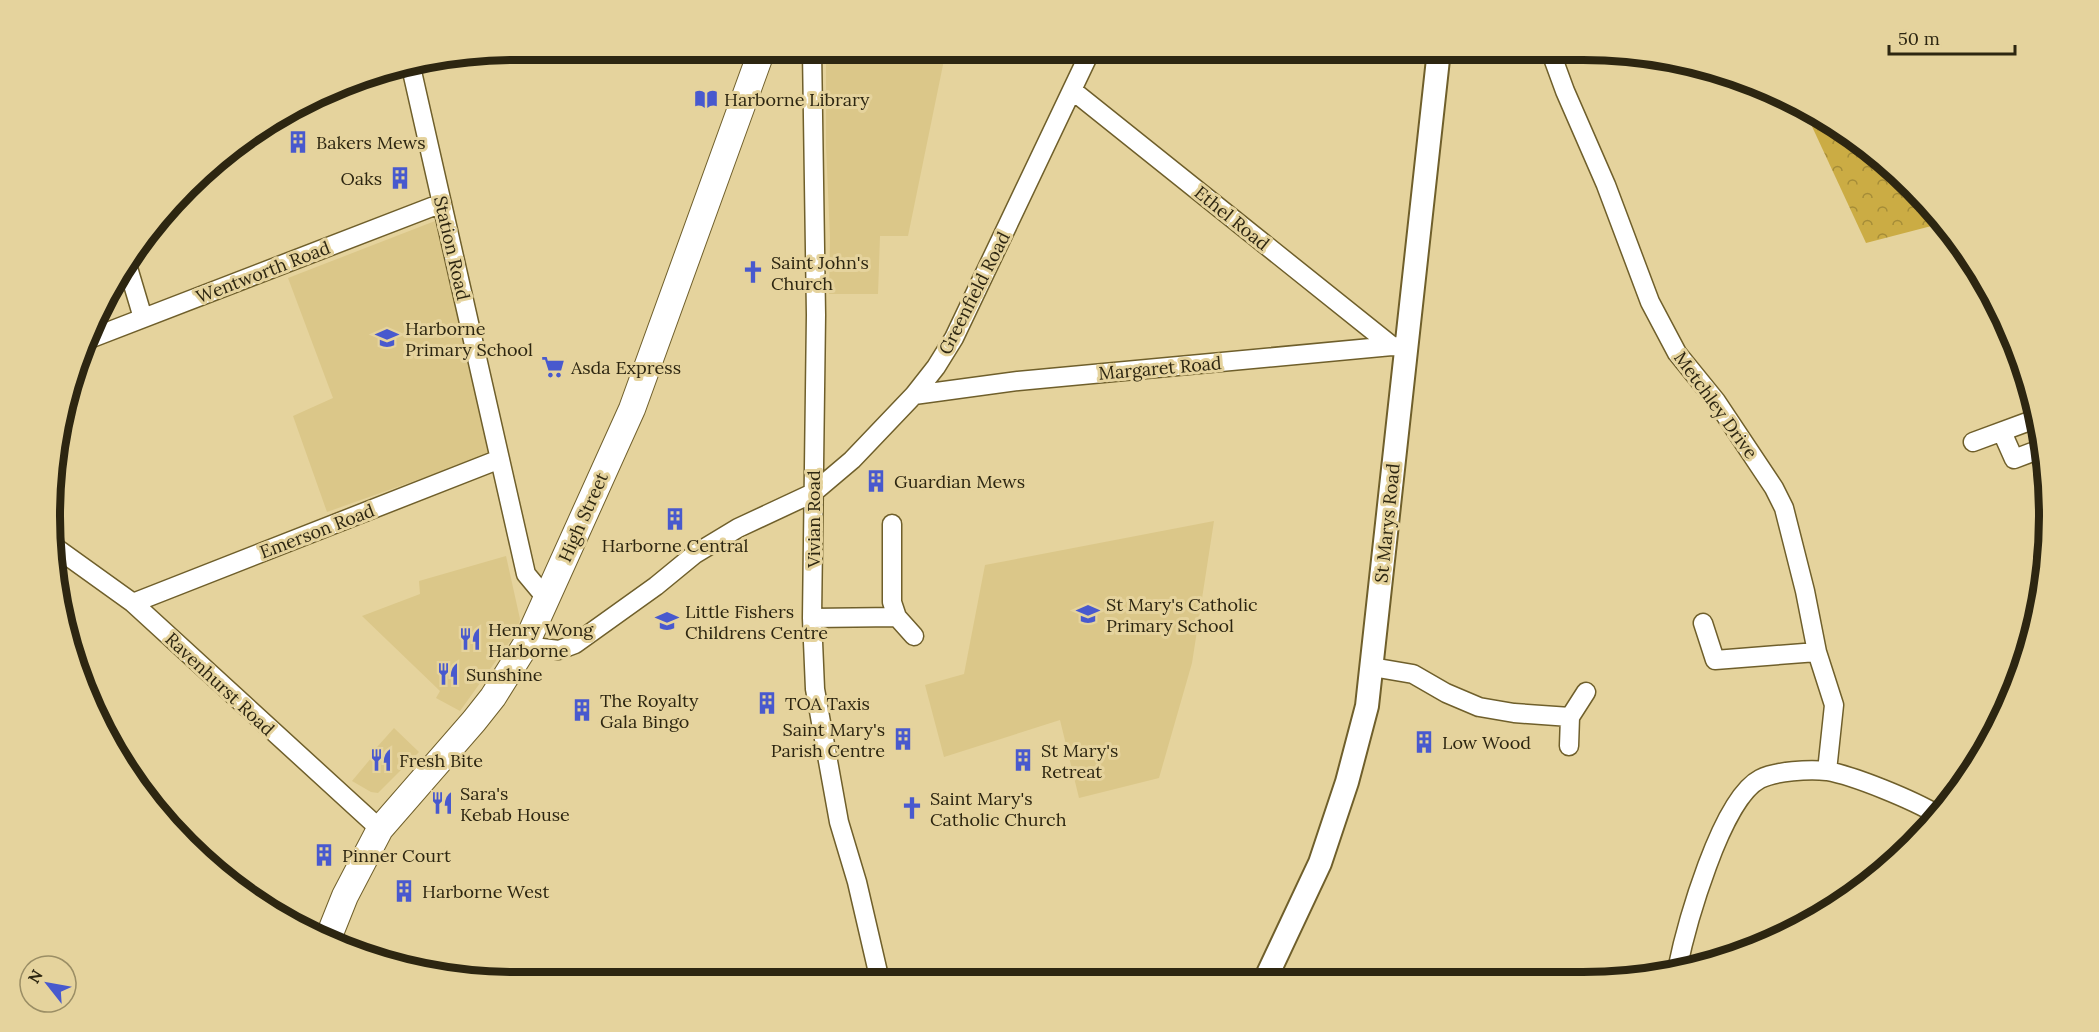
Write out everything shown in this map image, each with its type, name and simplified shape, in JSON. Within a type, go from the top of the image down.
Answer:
[{"type":"main road","name":"High Street","points":[[330,932],[345,896],[380,829],[494,697],[525,646],[632,409],[758,60]]},
{"type":"street","name":"Vivian Road","points":[[812,60],[816,315],[812,618],[815,689],[825,755],[839,822],[857,882],[878,972]]},
{"type":"street","name":"Greenfield Road","points":[[525,646],[559,650],[575,644],[695,554],[738,528],[813,493],[852,460],[914,395],[936,368],[954,338],[1086,60]]},
{"type":"street","name":"St Marys Road","points":[[1269,972],[1316,873],[1347,782],[1367,706],[1399,347],[1438,60]]},
{"type":"street","name":"Metchley Drive","points":[[1554,60],[1606,185],[1650,302],[1677,352],[1716,401],[1774,488],[1784,508],[1805,591],[1817,652],[1834,705],[1827,771]]},
{"type":"street","name":"Station Road","points":[[412,73],[526,574],[546,598]]},
{"type":"street","name":"Ethel Road","points":[[1072,90],[1399,347]]},
{"type":"street","name":"Wentworth Road","points":[[97,336],[441,203]]},
{"type":"street","points":[[130,274],[143,318]]},
{"type":"street","name":"Margaret Road","points":[[914,395],[1018,381],[1399,347]]},
{"type":"street","points":[[1973,442],[2029,422]]},
{"type":"street","points":[[2002,432],[2014,459],[2034,451]]},
{"type":"street","name":"Emerson Road","points":[[133,603],[500,459]]},
{"type":"street","points":[[892,524],[892,602],[897,617],[914,636]]},
{"type":"street","name":"Ravenhurst Road","points":[[62,552],[133,603],[380,829]]},
{"type":"street","points":[[812,618],[897,617]]},
{"type":"street","points":[[1703,623],[1715,660],[1817,652]]},
{"type":"street","points":[[1372,667],[1413,674],[1446,693],[1479,707],[1514,713],[1570,717]]},
{"type":"street","points":[[1569,746],[1570,717],[1586,692]]},
{"type":"street","points":[[1679,961],[1691,913],[1725,822],[1743,792],[1760,779],[1787,771],[1827,771],[1889,793],[1930,812]]},
{"type":"shaded area","points":[[826,60],[944,60],[908,236],[880,236],[878,294],[829,294],[830,237],[826,146]]},
{"type":"shaded area","name":"Harborne Primary School","points":[[435,221],[490,454],[327,512],[293,416],[333,398],[288,278]]},
{"type":"shaded area","name":"St Mary's Catholic Primary School","points":[[1214,521],[1192,663],[1159,778],[1079,798],[1060,720],[944,757],[925,685],[964,674],[985,565]]},
{"type":"shaded area","points":[[506,556],[520,619],[516,633],[460,711],[436,698],[440,691],[362,616],[420,594],[419,581]]},
{"type":"shaded area","points":[[394,728],[419,752],[378,793],[371,792],[352,781],[372,757],[370,755]]},
{"type":"green space","points":[[1809,120],[1861,154],[1884,173],[1934,225],[1866,243]]},
{"type":"place","name":"Harborne Library","points":[[706,99]]},
{"type":"place","name":"Bakers Mews","points":[[298,142]]},
{"type":"place","name":"Oaks","points":[[400,178]]},
{"type":"place","name":"Saint John's Church","points":[[753,272]]},
{"type":"place","name":"Harborne Primary School","points":[[387,338]]},
{"type":"place","name":"Asda Express","points":[[553,367]]},
{"type":"place","name":"Guardian Mews","points":[[876,481]]},
{"type":"place","name":"Harborne Central","points":[[675,519]]},
{"type":"place","name":"St Mary's Catholic Primary School","points":[[1088,614]]},
{"type":"place","name":"Little Fishers Childrens Centre","points":[[667,621]]},
{"type":"place","name":"Henry Wong Harborne","points":[[470,639]]},
{"type":"place","name":"Sunshine","points":[[448,674]]},
{"type":"place","name":"TOA Taxis","points":[[767,703]]},
{"type":"place","name":"The Royalty Gala Bingo","points":[[582,710]]},
{"type":"place","name":"Saint Mary's Parish Centre","points":[[903,739]]},
{"type":"place","name":"Low Wood","points":[[1424,742]]},
{"type":"place","name":"Fresh Bite","points":[[381,760]]},
{"type":"place","name":"St Mary's Retreat","points":[[1023,760]]},
{"type":"place","name":"Sara's Kebab House","points":[[442,803]]},
{"type":"place","name":"Saint Mary's Catholic Church","points":[[912,808]]},
{"type":"place","name":"Pinner Court","points":[[324,855]]},
{"type":"place","name":"Harborne West","points":[[404,891]]}]
